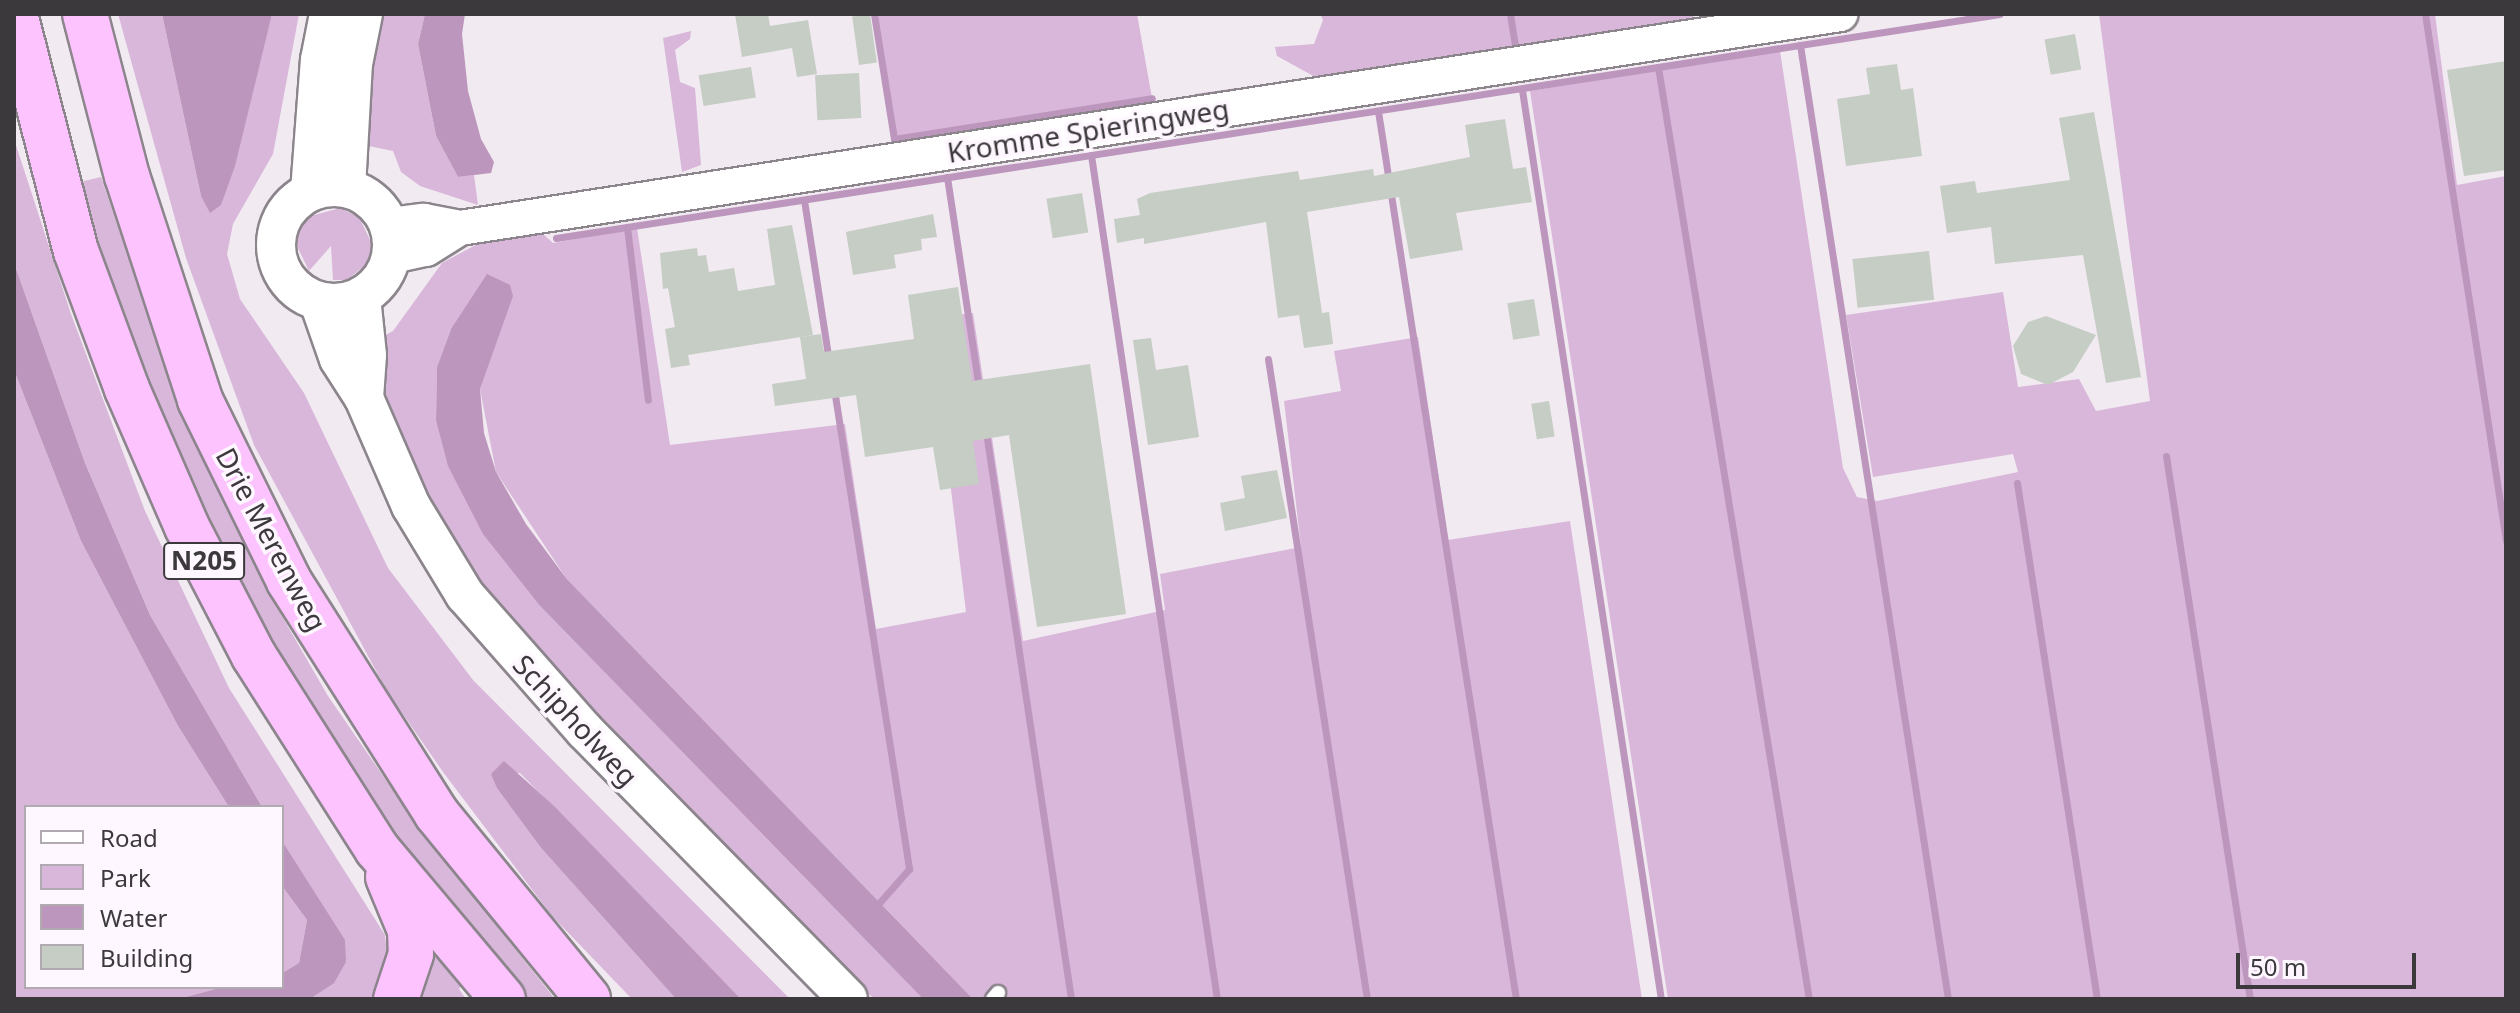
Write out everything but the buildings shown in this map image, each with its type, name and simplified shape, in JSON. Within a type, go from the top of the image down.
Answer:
[{"type":"highway","name":"N205","points":[[15,14],[76,251],[127,389],[187,527],[254,656],[377,849],[503,999]]},
{"type":"highway","name":"Drie Merenweg","points":[[85,14],[127,176],[200,400],[289,581],[436,813],[588,999]]},
{"type":"highway","name":"N205","points":[[377,849],[410,930],[411,954],[396,999]]},
{"type":"main road","points":[[328,190],[320,60],[329,14]]},
{"type":"main road","points":[[328,190],[373,201],[390,241],[376,287],[361,297],[341,303],[319,302],[286,278],[277,250],[281,220],[328,190],[363,14]]},
{"type":"main road","name":"Schipholweg","points":[[361,297],[367,355],[364,398]]},
{"type":"main road","name":"Schipholweg","points":[[319,302],[339,359],[364,398],[411,506],[497,636],[848,999]]},
{"type":"street","name":"Kromme Spieringweg","points":[[390,241],[426,249],[460,228],[1715,24],[1841,14]]},
{"type":"green space","points":[[118,14],[162,14],[201,196],[221,205],[272,14],[299,14],[273,154],[233,224],[227,254],[240,299],[304,393],[388,568],[473,680],[790,999],[741,999],[520,773],[491,773],[542,849],[676,999],[632,999],[552,916],[443,772],[387,691],[254,445],[186,258]]},
{"type":"green space","points":[[379,14],[425,14],[418,44],[436,136],[458,177],[474,175],[478,205],[420,186],[401,172],[393,151],[359,144]]},
{"type":"green space","points":[[874,14],[1137,14],[1152,98],[894,139]]},
{"type":"green space","points":[[1320,14],[1693,14],[1694,23],[1317,78],[1277,56],[1275,47],[1314,44],[1323,20]]},
{"type":"green space","points":[[2099,14],[2435,14],[2457,185],[2506,176],[2506,999],[1668,999],[1530,91],[1780,51],[1843,468],[1857,497],[1877,501],[2018,472],[2013,454],[1873,477],[1846,315],[2003,292],[2018,387],[2079,379],[2096,411],[2150,401]]},
{"type":"green space","points":[[691,31],[690,39],[675,50],[680,82],[695,88],[701,165],[682,172],[663,38]]},
{"type":"green space","points":[[14,139],[71,314],[145,511],[229,688],[385,935],[388,962],[376,999],[310,999],[334,982],[346,961],[284,845],[284,805],[261,805],[150,615],[85,463],[14,263]]},
{"type":"green space","points":[[101,177],[181,411],[272,599],[328,696],[419,828],[555,999],[526,999],[466,931],[378,813],[280,657],[182,474],[110,286],[76,183]]},
{"type":"green space","points":[[340,208],[359,217],[372,244],[368,263],[347,280],[333,280],[331,246],[309,271],[295,242],[307,217]]},
{"type":"green space","points":[[637,228],[670,445],[845,424],[876,629],[966,612],[930,318],[973,313],[1023,641],[1165,610],[1160,574],[1301,547],[1284,401],[1341,391],[1334,351],[1418,337],[1448,540],[1570,521],[1642,999],[973,999],[566,578],[496,472],[480,389],[493,346],[451,329],[437,367],[436,419],[541,607],[923,999],[874,999],[559,686],[473,584],[408,464],[380,376],[376,340],[393,331],[442,263],[483,241],[541,232],[553,243]]},
{"type":"green space","points":[[14,370],[81,541],[178,726],[228,805],[24,805],[24,989],[216,989],[178,999],[14,999]]},
{"type":"green space","points":[[284,889],[307,920],[299,963],[284,972]]},
{"type":"green space","points":[[420,928],[465,978],[459,989],[466,999],[408,999]]},
{"type":"water","points":[[162,14],[272,14],[235,166],[221,205],[210,213],[201,196]]},
{"type":"water","points":[[425,14],[465,14],[462,34],[468,91],[481,139],[494,162],[491,173],[458,177],[436,136],[418,44]]},
{"type":"water","points":[[14,263],[85,463],[150,615],[261,805],[228,805],[178,726],[81,541],[14,370]]},
{"type":"water","points":[[487,274],[510,285],[513,296],[480,389],[484,433],[496,472],[526,524],[566,578],[973,999],[923,999],[541,607],[483,534],[448,466],[436,420],[437,367],[451,329]]},
{"type":"water","points":[[504,761],[554,806],[741,999],[676,999],[542,849],[497,788],[491,774]]},
{"type":"water","points":[[284,844],[345,940],[346,962],[334,983],[310,999],[178,999],[216,989],[284,989],[284,972],[299,963],[307,920],[284,889]]},
{"type":"waterway","points":[[874,14],[894,139],[1152,98]]},
{"type":"waterway","points":[[1510,14],[1516,50],[1522,49]]},
{"type":"waterway","points":[[556,238],[2000,14]]},
{"type":"waterway","points":[[2425,14],[2506,541]]},
{"type":"waterway","points":[[1800,45],[1948,999]]},
{"type":"waterway","points":[[1658,67],[1809,999]]},
{"type":"waterway","points":[[1522,90],[1661,999]]},
{"type":"waterway","points":[[1196,97],[1236,91]]},
{"type":"waterway","points":[[1378,111],[1516,999]]},
{"type":"waterway","points":[[1091,155],[1217,999]]},
{"type":"waterway","points":[[947,177],[979,388]]},
{"type":"waterway","points":[[804,200],[829,361]]},
{"type":"waterway","points":[[627,227],[648,400]]},
{"type":"waterway","points":[[1268,359],[1367,999]]},
{"type":"waterway","points":[[834,389],[909,869],[880,902]]},
{"type":"waterway","points":[[986,432],[1071,999]]},
{"type":"waterway","points":[[2166,456],[2250,999]]},
{"type":"waterway","points":[[2017,483],[2097,999]]}]
